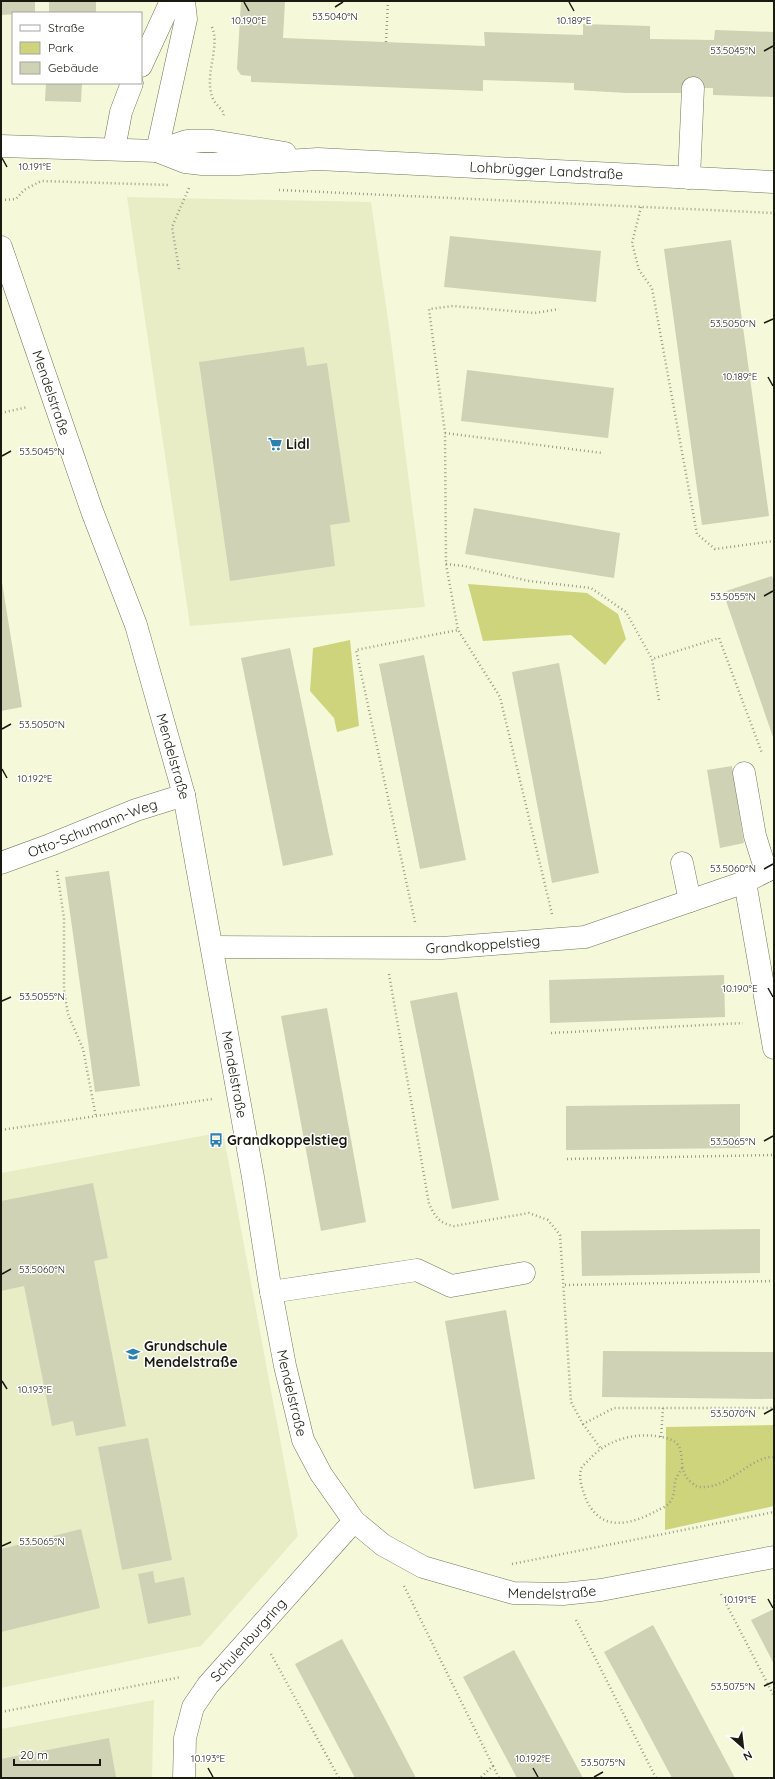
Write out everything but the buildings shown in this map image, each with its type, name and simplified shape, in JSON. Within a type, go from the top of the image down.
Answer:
[{"type":"street","points":[[142,64],[171,1]]},
{"type":"street","points":[[157,151],[186,19],[184,1]]},
{"type":"street","points":[[114,149],[115,135],[121,112],[132,84]]},
{"type":"street","points":[[689,178],[693,88]]},
{"type":"street","name":"Lohbrügger Landstraße","points":[[157,151],[187,141],[212,141],[318,160]]},
{"type":"street","name":"Lohbrügger Landstraße","points":[[1,146],[157,151],[185,162],[202,164],[238,164],[318,160],[774,182]]},
{"type":"street","name":"Mendelstraße","points":[[1,247],[92,511],[136,625],[184,794],[239,1095],[271,1292],[285,1366],[303,1440],[320,1474],[354,1521],[383,1545],[423,1567],[513,1594],[563,1594],[601,1590],[774,1556]]},
{"type":"street","points":[[744,773],[755,836],[770,869]]},
{"type":"street","name":"Otto-Schumann-Weg","points":[[1,863],[50,846],[128,812],[184,794]]},
{"type":"street","points":[[682,863],[690,901]]},
{"type":"street","name":"Grandkoppelstieg","points":[[212,947],[442,948],[585,938],[745,882],[770,869]]},
{"type":"street","points":[[745,882],[771,1019],[774,1048]]},
{"type":"street","points":[[271,1292],[417,1270],[451,1286],[524,1273]]},
{"type":"street","name":"Schulenburgring","points":[[184,1778],[185,1738],[193,1708],[208,1685],[354,1521]]},
{"type":"path","points":[[386,42],[388,1]]},
{"type":"path","points":[[211,23],[215,34],[210,78],[214,100],[224,113],[212,141]]},
{"type":"path","points":[[1,200],[16,199],[24,190],[41,181],[174,186]]},
{"type":"path","points":[[179,269],[172,227],[190,186],[182,186]]},
{"type":"path","points":[[278,190],[774,213]]},
{"type":"path","points":[[641,207],[632,243],[639,270],[652,288],[697,534],[716,549],[774,541]]},
{"type":"path","points":[[558,940],[500,697],[458,630],[446,564],[446,434],[429,309],[453,306],[535,313],[559,309]]},
{"type":"path","points":[[446,434],[602,453]]},
{"type":"path","points":[[446,564],[464,566],[529,581],[591,588],[626,612],[652,659],[658,700]]},
{"type":"path","points":[[420,948],[356,650],[458,630]]},
{"type":"path","points":[[652,659],[719,638],[763,756]]},
{"type":"path","points":[[50,846],[57,873],[64,918],[64,990],[68,1014],[83,1049],[96,1117]]},
{"type":"path","points":[[551,1033],[771,1019]]},
{"type":"path","points":[[1,1130],[239,1095]]},
{"type":"path","points":[[567,1159],[774,1155]]},
{"type":"path","points":[[564,1285],[774,1281]]},
{"type":"path","points":[[661,1437],[663,1408]]},
{"type":"path","points":[[583,1424],[601,1449]]},
{"type":"path","points":[[682,1468],[675,1481],[675,1492],[669,1504],[637,1521],[612,1523],[597,1515],[586,1501],[581,1485],[581,1468],[595,1453],[611,1442],[632,1437],[661,1437],[670,1439],[677,1443],[682,1450],[682,1468],[686,1478],[697,1487],[714,1487],[753,1465],[769,1457],[774,1457]]},
{"type":"path","points":[[508,1565],[774,1512]]},
{"type":"path","points":[[708,1569],[774,1696]]},
{"type":"path","points":[[401,1581],[499,1778]]},
{"type":"path","points":[[563,1594],[656,1778]]},
{"type":"path","points":[[258,1629],[339,1778]]},
{"type":"path","points":[[1,1712],[222,1669]]},
{"type":"path","points":[[480,1778],[492,1766]]},
{"type":"shaded area","points":[[127,197],[371,202],[391,340],[425,607],[190,626]]},
{"type":"shaded area","name":"Grundschule Mendelstraße","points":[[223,1132],[298,1536],[201,1646],[1,1688],[1,1173]]},
{"type":"shaded area","points":[[154,1700],[152,1778],[1,1778],[1,1729]]},
{"type":"green space","points":[[468,584],[587,593],[618,614],[626,639],[605,665],[571,635],[483,641]]},
{"type":"green space","points":[[350,640],[359,726],[337,732],[334,718],[310,691],[313,648]]},
{"type":"green space","points":[[774,1425],[774,1506],[665,1530],[666,1427]]},
{"type":"place","name":"Lidl","points":[[275,444]]},
{"type":"place","name":"Grandkoppelstieg","points":[[216,1140]]},
{"type":"place","name":"Grundschule Mendelstraße","points":[[133,1354]]}]
